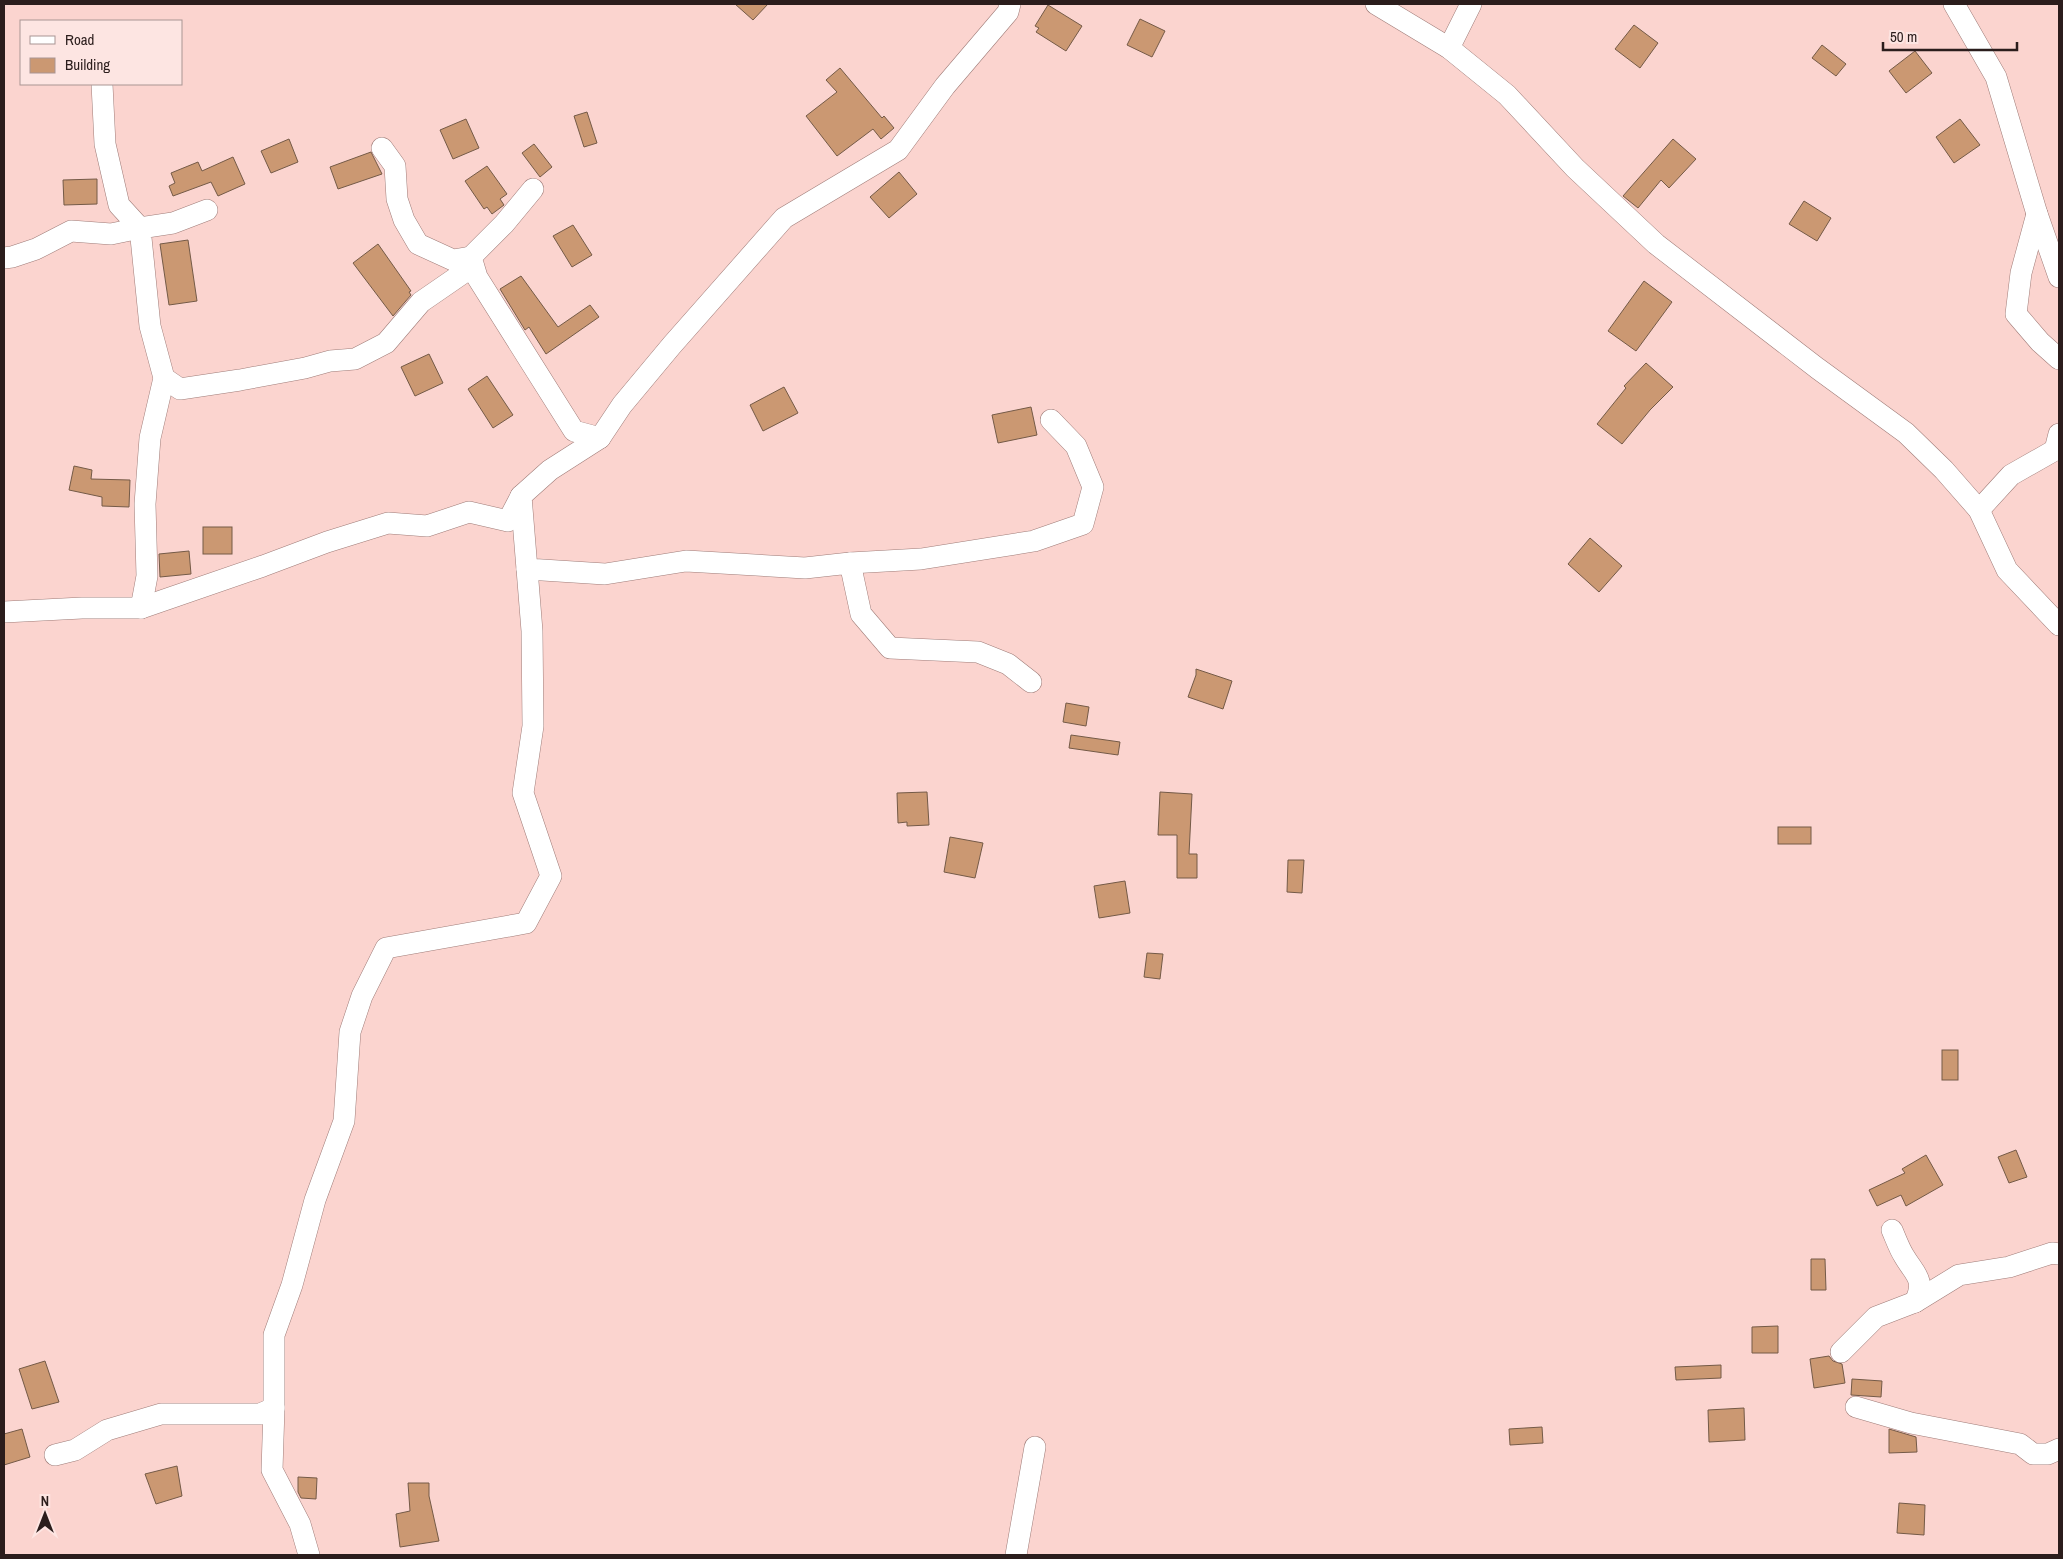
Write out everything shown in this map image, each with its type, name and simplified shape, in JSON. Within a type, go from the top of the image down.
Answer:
[{"type":"street","points":[[4,612],[82,608],[141,608],[327,542],[388,523],[427,526],[469,512],[508,521],[521,496],[550,470],[600,438],[622,405],[672,345],[784,218],[898,150],[945,86],[1008,12],[1010,4]]},
{"type":"street","points":[[1376,4],[1450,48],[1507,95],[1575,168],[1656,244],[1817,368],[1906,433],[1944,470],[1979,510],[2007,570],[2059,624]]},
{"type":"street","points":[[1450,48],[1471,4]]},
{"type":"street","points":[[1954,4],[1996,77],[2037,214],[2059,277]]},
{"type":"street","points":[[102,85],[105,144],[119,205],[140,228],[150,326],[164,378],[150,438],[145,504],[147,576],[141,608]]},
{"type":"street","points":[[382,148],[395,166],[397,199],[404,220],[418,244],[453,260],[471,258]]},
{"type":"street","points":[[164,378],[180,389],[305,368],[330,361],[355,359],[386,342],[421,302],[466,271],[471,258],[504,224],[533,189]]},
{"type":"street","points":[[4,258],[12,258],[36,250],[71,231],[111,234],[173,223],[207,210]]},
{"type":"street","points":[[2037,214],[2021,273],[2016,314],[2040,342],[2059,359]]},
{"type":"street","points":[[471,258],[477,277],[574,431],[600,438]]},
{"type":"street","points":[[527,569],[605,574],[686,561],[805,568],[920,559],[1034,541],[1083,524],[1093,487],[1076,446],[1051,420]]},
{"type":"street","points":[[1979,510],[2011,475],[2055,450],[2059,434]]},
{"type":"street","points":[[309,1555],[300,1524],[272,1470],[274,1335],[292,1285],[315,1200],[344,1120],[350,1032],[362,996],[386,948],[526,923],[551,876],[523,792],[533,726],[532,631],[521,496]]},
{"type":"street","points":[[850,563],[861,614],[890,648],[978,652],[1008,664],[1031,682]]},
{"type":"street","points":[[1892,1230],[1904,1256],[1918,1276],[1921,1290],[1915,1302]]},
{"type":"street","points":[[1842,1352],[1876,1317],[1915,1302],[1959,1275],[2009,1268],[2052,1253],[2059,1254]]},
{"type":"street","points":[[1856,1407],[1911,1423],[2020,1444],[2034,1454],[2048,1454],[2059,1449]]},
{"type":"street","points":[[55,1455],[75,1450],[107,1430],[160,1414],[260,1414],[274,1408]]},
{"type":"street","points":[[1016,1555],[1035,1447]]},
{"type":"building","points":[[735,4],[768,4],[753,20]]},
{"type":"building","points":[[1048,5],[1082,26],[1066,51],[1036,32],[1039,28],[1035,26]]},
{"type":"building","points":[[1140,19],[1165,31],[1152,57],[1127,45]]},
{"type":"building","points":[[1634,25],[1658,43],[1640,68],[1615,49]]},
{"type":"building","points":[[1822,45],[1846,64],[1836,76],[1812,58]]},
{"type":"building","points":[[1915,51],[1932,73],[1906,93],[1889,71]]},
{"type":"building","points":[[840,68],[882,118],[884,116],[894,128],[881,139],[873,129],[837,156],[806,116],[837,92],[826,80]]},
{"type":"building","points":[[587,112],[597,143],[584,147],[574,116]]},
{"type":"building","points":[[466,119],[479,148],[453,159],[440,130]]},
{"type":"building","points":[[1960,119],[1980,145],[1954,163],[1936,137]]},
{"type":"building","points":[[289,139],[298,162],[271,173],[261,151]]},
{"type":"building","points":[[1673,139],[1696,159],[1669,188],[1661,180],[1638,208],[1623,196]]},
{"type":"building","points":[[534,144],[552,167],[540,177],[522,153]]},
{"type":"building","points":[[371,152],[382,174],[338,189],[330,167]]},
{"type":"building","points":[[233,157],[245,184],[218,196],[211,182],[173,196],[169,186],[175,183],[171,173],[198,162],[202,171]]},
{"type":"building","points":[[487,166],[507,194],[500,199],[504,205],[492,214],[487,207],[484,209],[465,181]]},
{"type":"building","points":[[899,172],[917,194],[889,218],[870,197]]},
{"type":"building","points":[[97,179],[97,204],[64,205],[63,180]]},
{"type":"building","points":[[1804,201],[1831,218],[1817,241],[1789,224]]},
{"type":"building","points":[[573,225],[592,255],[572,267],[553,236]]},
{"type":"building","points":[[188,240],[197,301],[169,305],[160,244]]},
{"type":"building","points":[[378,244],[411,291],[409,292],[411,295],[393,316],[353,263]]},
{"type":"building","points":[[521,276],[558,327],[590,305],[599,317],[546,354],[529,327],[525,330],[500,289]]},
{"type":"building","points":[[1644,281],[1672,302],[1636,351],[1608,331]]},
{"type":"building","points":[[429,354],[443,383],[415,396],[401,367]]},
{"type":"building","points":[[1646,363],[1673,387],[1650,410],[1622,444],[1597,424],[1626,388],[1624,386]]},
{"type":"building","points":[[487,376],[513,415],[493,428],[468,389]]},
{"type":"building","points":[[784,387],[798,413],[763,431],[750,405]]},
{"type":"building","points":[[1031,407],[1037,435],[998,443],[992,415]]},
{"type":"building","points":[[74,466],[92,470],[91,479],[130,480],[129,507],[102,506],[102,497],[69,490]]},
{"type":"building","points":[[203,527],[232,527],[232,554],[203,554]]},
{"type":"building","points":[[1590,538],[1622,566],[1599,592],[1568,564]]},
{"type":"building","points":[[189,551],[191,574],[160,577],[159,554]]},
{"type":"building","points":[[1196,669],[1232,681],[1223,709],[1188,697],[1196,675]]},
{"type":"building","points":[[1066,703],[1089,707],[1086,726],[1063,722]]},
{"type":"building","points":[[1071,735],[1120,742],[1118,755],[1069,748]]},
{"type":"building","points":[[927,792],[929,825],[907,826],[907,822],[898,823],[897,793]]},
{"type":"building","points":[[1160,792],[1192,794],[1189,854],[1197,854],[1197,878],[1177,878],[1177,835],[1158,835]]},
{"type":"building","points":[[1778,827],[1811,827],[1811,844],[1778,844]]},
{"type":"building","points":[[950,837],[983,843],[975,878],[944,872]]},
{"type":"building","points":[[1288,860],[1304,860],[1302,893],[1287,892]]},
{"type":"building","points":[[1125,881],[1130,913],[1099,918],[1094,886]]},
{"type":"building","points":[[1147,953],[1163,954],[1160,979],[1144,977]]},
{"type":"building","points":[[1942,1050],[1958,1050],[1958,1080],[1942,1080]]},
{"type":"building","points":[[2016,1150],[2027,1177],[2009,1183],[1998,1157]]},
{"type":"building","points":[[1926,1155],[1943,1185],[1906,1206],[1901,1195],[1877,1206],[1869,1190],[1905,1173],[1902,1169]]},
{"type":"building","points":[[1811,1259],[1825,1259],[1826,1290],[1811,1290]]},
{"type":"building","points":[[1778,1326],[1778,1353],[1752,1353],[1752,1327]]},
{"type":"building","points":[[1829,1356],[1833,1361],[1842,1364],[1845,1383],[1814,1388],[1810,1359]]},
{"type":"building","points":[[45,1361],[59,1402],[32,1409],[19,1369]]},
{"type":"building","points":[[1721,1365],[1721,1378],[1676,1380],[1675,1367]]},
{"type":"building","points":[[1852,1379],[1882,1381],[1881,1397],[1851,1395]]},
{"type":"building","points":[[1744,1408],[1745,1440],[1709,1442],[1708,1410]]},
{"type":"building","points":[[1542,1427],[1543,1443],[1510,1445],[1509,1429]]},
{"type":"building","points":[[22,1429],[30,1457],[4,1465],[4,1434]]},
{"type":"building","points":[[1889,1429],[1916,1437],[1917,1452],[1889,1453]]},
{"type":"building","points":[[177,1466],[182,1496],[156,1504],[145,1474]]},
{"type":"building","points":[[298,1477],[317,1478],[316,1499],[301,1498],[298,1492]]},
{"type":"building","points":[[408,1483],[429,1483],[429,1496],[439,1541],[400,1547],[396,1514],[410,1511]]},
{"type":"building","points":[[1899,1503],[1925,1505],[1924,1535],[1897,1533]]}]
